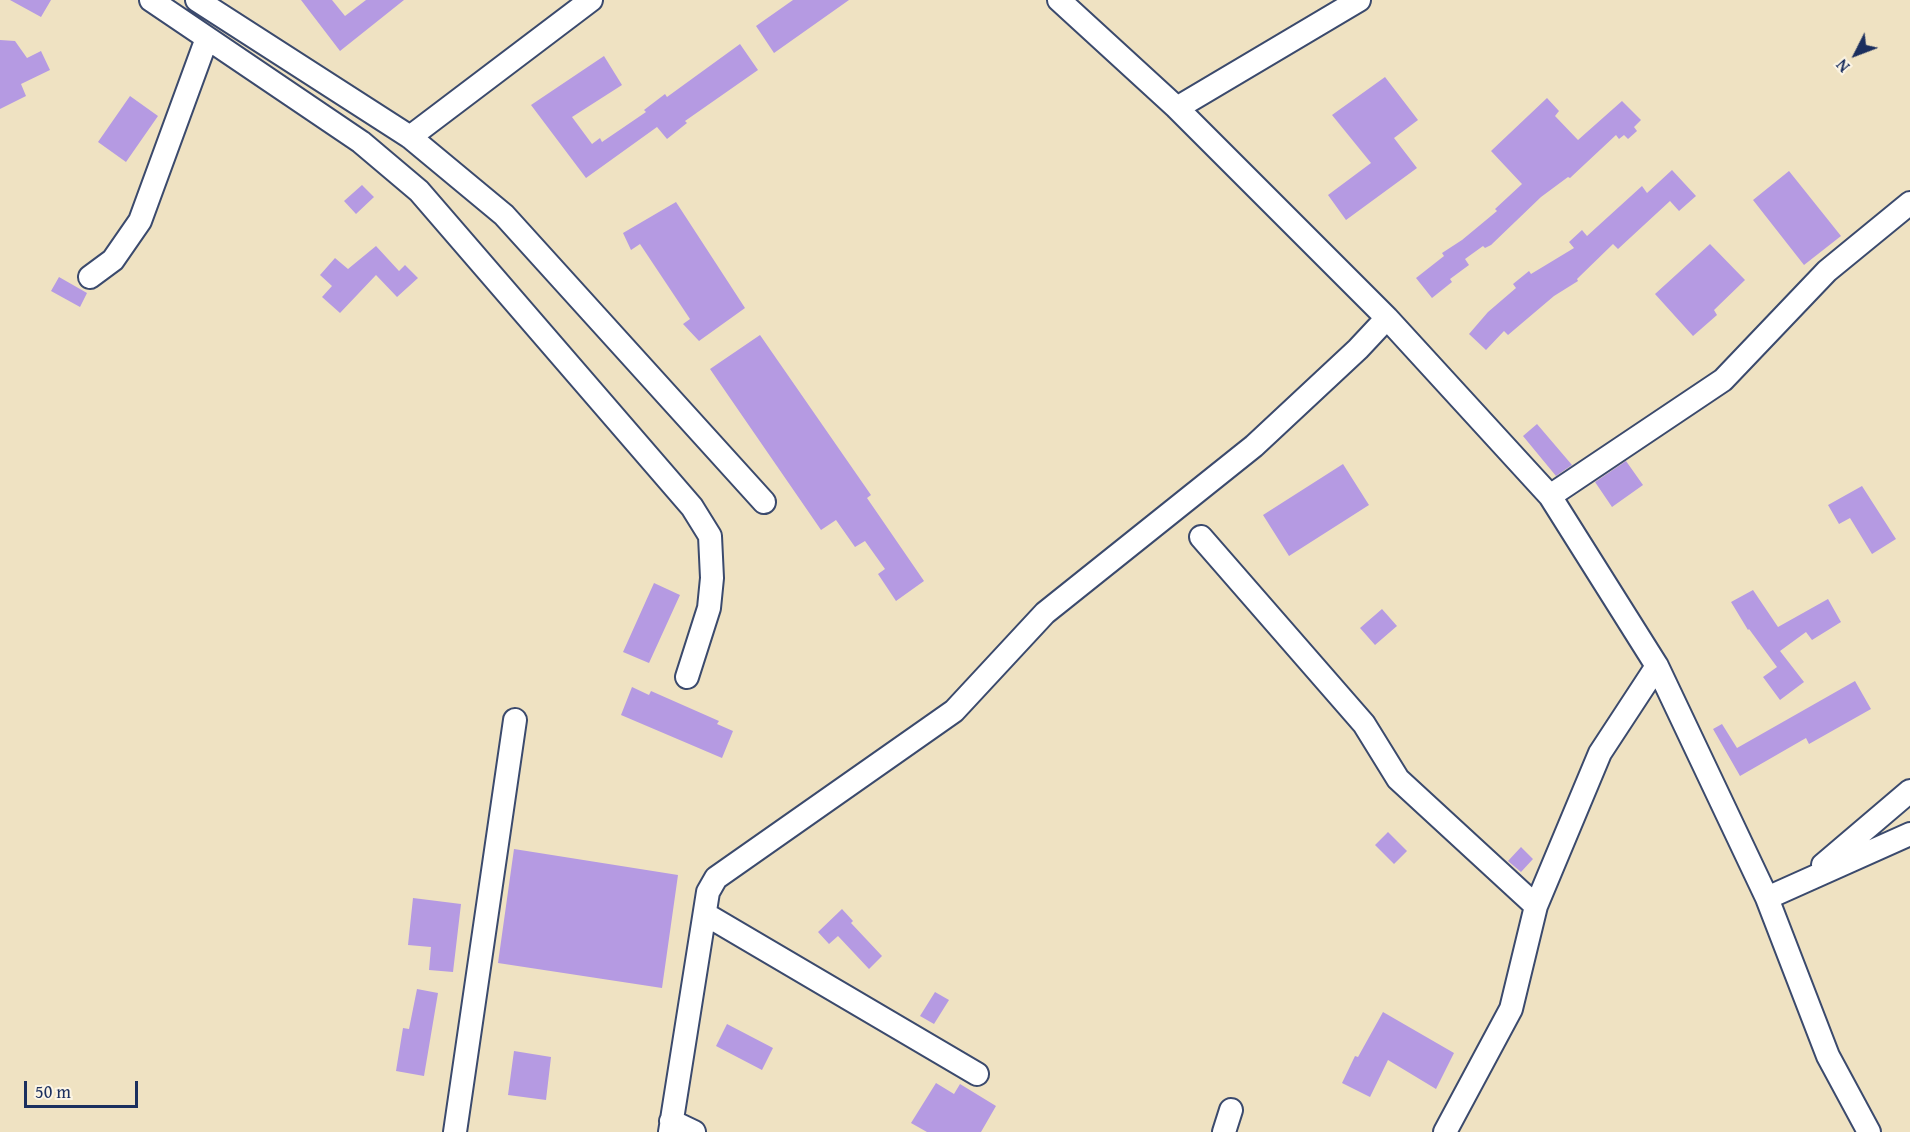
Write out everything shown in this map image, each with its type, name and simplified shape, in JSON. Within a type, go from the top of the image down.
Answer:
[{"type":"street","points":[[151,0],[361,142],[419,191],[692,507],[711,536],[712,578],[709,608],[687,677]]},
{"type":"street","points":[[197,0],[410,137],[504,215],[764,501]]},
{"type":"street","points":[[410,137],[591,0]]},
{"type":"street","points":[[1059,0],[1177,108],[1387,318],[1550,496],[1657,666],[1767,898],[1828,1056],[1869,1132]]},
{"type":"street","points":[[1177,108],[1359,0]]},
{"type":"street","points":[[90,277],[113,260],[140,221],[207,38]]},
{"type":"street","points":[[1550,496],[1723,380],[1827,272],[1910,203]]},
{"type":"street","points":[[694,1132],[671,1127],[708,892],[716,878],[954,711],[1045,613],[1254,446],[1358,349],[1387,318]]},
{"type":"street","points":[[1201,537],[1364,724],[1398,778],[1536,906]]},
{"type":"street","points":[[1444,1132],[1510,1009],[1536,906],[1600,753],[1657,666]]},
{"type":"street","points":[[455,1132],[515,720]]},
{"type":"street","points":[[1803,882],[1910,791]]},
{"type":"street","points":[[1767,898],[1910,834]]},
{"type":"street","points":[[705,914],[977,1074]]},
{"type":"street","points":[[1224,1132],[1231,1110]]},
{"type":"building","points":[[10,0],[51,0],[41,17]]},
{"type":"building","points":[[301,0],[332,0],[345,16],[366,0],[404,0],[340,51]]},
{"type":"building","points":[[793,0],[849,0],[774,53],[756,26]]},
{"type":"building","points":[[0,40],[15,41],[27,58],[41,51],[50,70],[21,84],[26,96],[0,109]]},
{"type":"building","points":[[740,44],[758,70],[685,121],[687,123],[667,139],[657,127],[586,178],[531,105],[604,56],[622,85],[572,117],[592,144],[600,138],[602,142],[646,112],[644,110],[665,94],[667,97]]},
{"type":"building","points":[[1385,77],[1418,120],[1394,138],[1417,168],[1346,220],[1328,195],[1371,163],[1332,115]]},
{"type":"building","points":[[130,96],[158,116],[126,162],[98,142]]},
{"type":"building","points":[[1547,98],[1559,111],[1555,116],[1578,140],[1622,101],[1641,120],[1634,127],[1637,131],[1628,139],[1624,135],[1619,139],[1616,135],[1570,178],[1568,177],[1541,197],[1491,245],[1485,248],[1483,246],[1465,259],[1469,265],[1450,279],[1452,282],[1432,298],[1416,278],[1444,256],[1442,253],[1462,240],[1497,211],[1495,209],[1522,184],[1491,151]]},
{"type":"building","points":[[1672,170],[1696,196],[1679,211],[1670,201],[1618,249],[1613,244],[1577,279],[1578,281],[1554,296],[1508,335],[1504,331],[1486,350],[1469,334],[1488,312],[1516,288],[1513,284],[1529,271],[1531,274],[1574,248],[1569,242],[1582,230],[1587,236],[1642,186],[1647,193]]},
{"type":"building","points":[[1789,171],[1841,236],[1804,265],[1753,200]]},
{"type":"building","points":[[362,185],[374,197],[356,214],[344,201]]},
{"type":"building","points":[[676,202],[745,308],[699,341],[683,324],[690,319],[640,244],[631,250],[623,233]]},
{"type":"building","points":[[1710,244],[1745,280],[1714,310],[1717,315],[1693,336],[1655,294]]},
{"type":"building","points":[[376,246],[399,271],[405,265],[418,278],[397,297],[376,275],[340,313],[322,297],[332,286],[320,275],[335,258],[348,269]]},
{"type":"building","points":[[59,277],[87,293],[80,307],[51,291]]},
{"type":"building","points":[[760,335],[871,495],[867,498],[924,581],[896,601],[878,574],[885,569],[865,541],[855,547],[836,520],[821,530],[710,369]]},
{"type":"building","points":[[1537,424],[1572,465],[1556,476],[1523,436]]},
{"type":"building","points":[[1626,461],[1643,485],[1612,507],[1595,482]]},
{"type":"building","points":[[1343,464],[1369,505],[1289,556],[1263,515]]},
{"type":"building","points":[[1862,486],[1896,539],[1872,554],[1850,518],[1839,524],[1828,505]]},
{"type":"building","points":[[654,583],[680,595],[649,663],[623,652]]},
{"type":"building","points":[[1753,590],[1778,627],[1828,599],[1841,622],[1812,640],[1806,632],[1780,651],[1804,682],[1780,700],[1763,677],[1777,667],[1748,630],[1731,602]]},
{"type":"building","points":[[1382,609],[1397,626],[1375,645],[1360,628]]},
{"type":"building","points":[[1855,681],[1871,709],[1809,744],[1806,738],[1740,776],[1713,729],[1722,724],[1737,748]]},
{"type":"building","points":[[632,687],[649,695],[651,691],[719,721],[717,724],[733,731],[722,758],[621,715]]},
{"type":"building","points":[[1388,832],[1407,851],[1394,864],[1375,845]]},
{"type":"building","points":[[1521,847],[1533,859],[1521,872],[1508,861]]},
{"type":"building","points":[[514,849],[678,875],[662,988],[498,963]]},
{"type":"building","points":[[413,898],[461,904],[453,972],[429,970],[431,947],[408,945]]},
{"type":"building","points":[[842,909],[853,921],[851,923],[882,956],[869,969],[838,936],[829,944],[818,932]]},
{"type":"building","points":[[417,989],[438,993],[424,1076],[396,1071],[403,1028],[409,1029]]},
{"type":"building","points":[[935,992],[949,1000],[934,1024],[920,1016]]},
{"type":"building","points":[[1383,1012],[1454,1053],[1436,1089],[1388,1060],[1370,1097],[1342,1083],[1355,1056],[1358,1057]]},
{"type":"building","points":[[727,1024],[773,1048],[762,1070],[716,1046]]},
{"type":"building","points":[[514,1051],[551,1057],[546,1100],[508,1095]]},
{"type":"building","points":[[936,1083],[954,1094],[960,1084],[996,1106],[981,1132],[927,1132],[911,1123]]}]
